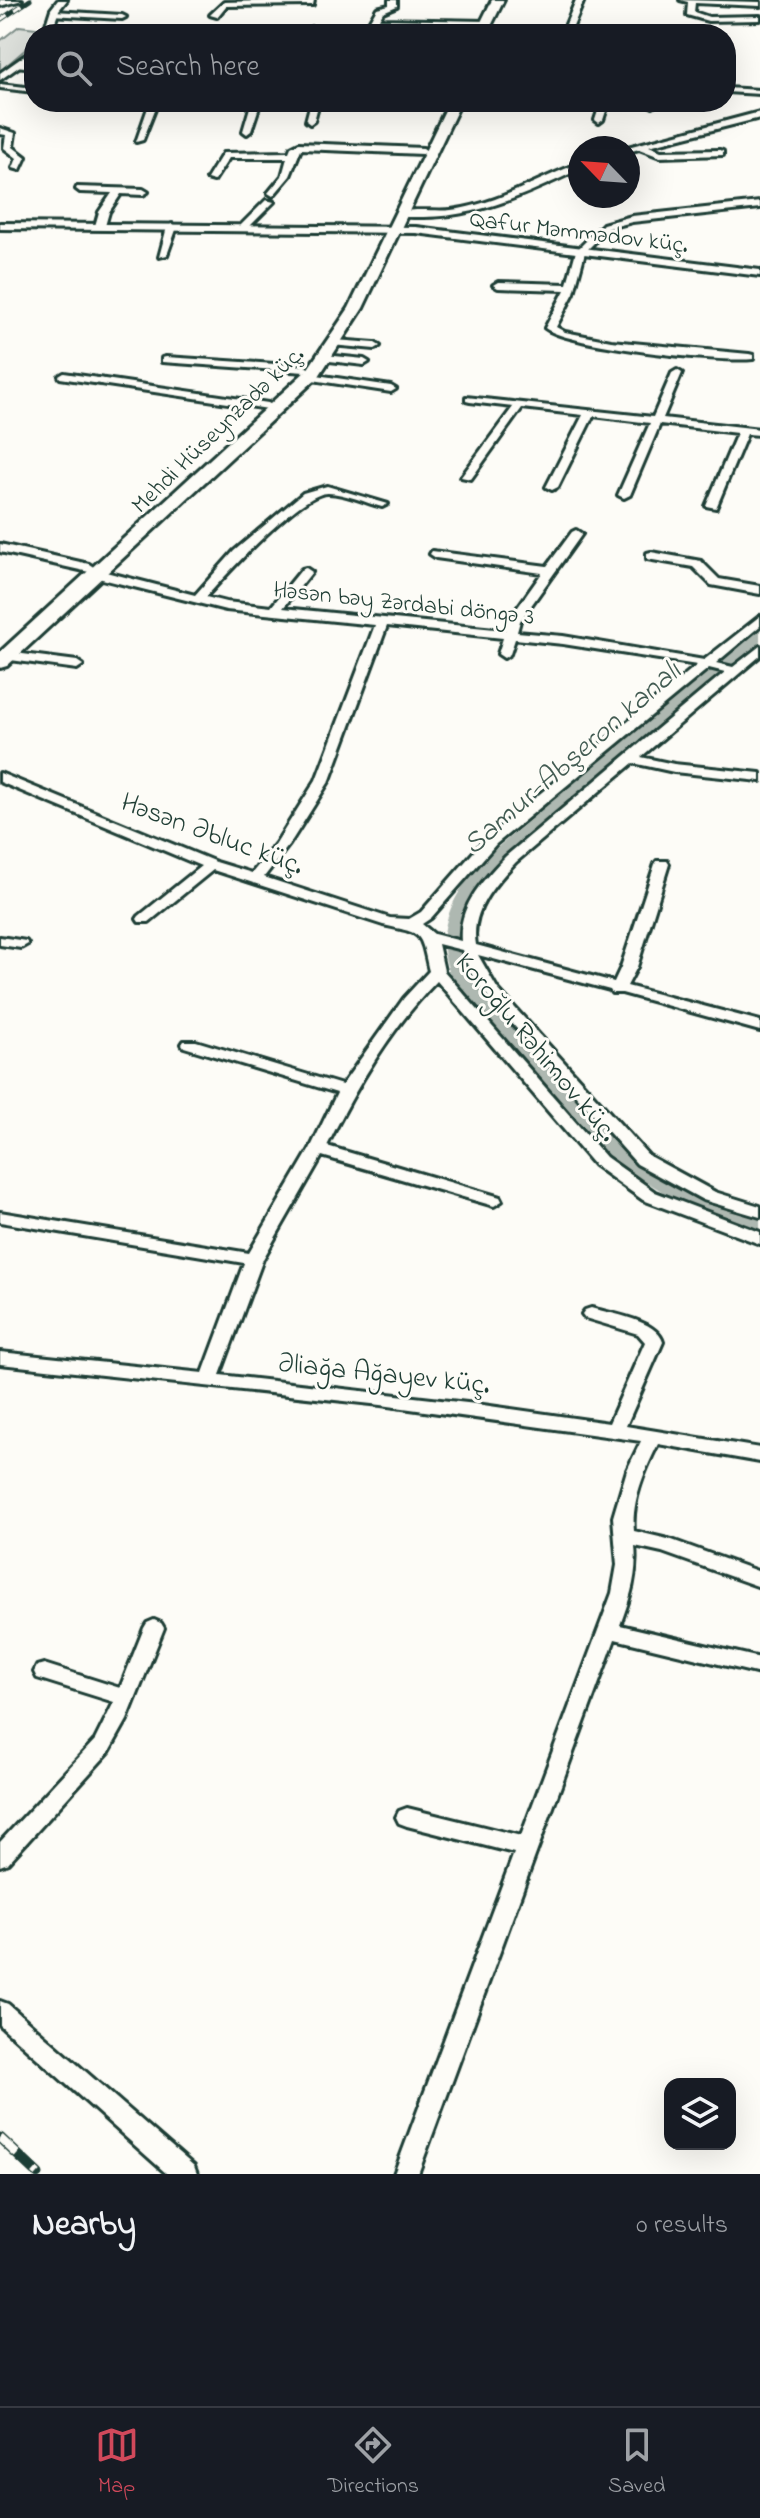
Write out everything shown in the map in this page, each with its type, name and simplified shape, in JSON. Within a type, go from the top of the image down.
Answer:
[{"type":"main road","points":[[488,24],[498,0]]},
{"type":"main road","points":[[489,24],[507,0]]},
{"type":"main road","name":"Mehdi Hüseynzadə küç.","points":[[2,655],[307,373],[393,224],[441,112]]},
{"type":"main road","name":"Mehdi Hüseynzadə küç.","points":[[94,571],[268,406],[325,358],[450,112]]},
{"type":"street","points":[[50,24],[63,0]]},
{"type":"street","points":[[214,15],[224,4],[299,4],[310,3],[310,0]]},
{"type":"street","points":[[373,24],[380,10],[393,6],[393,0]]},
{"type":"street","points":[[570,24],[580,0]]},
{"type":"street","points":[[683,0],[760,4]]},
{"type":"street","points":[[692,0],[690,13],[700,18],[760,18]]},
{"type":"street","points":[[110,16],[125,8]]},
{"type":"street","points":[[54,13],[122,17]]},
{"type":"street","points":[[375,21],[412,24]]},
{"type":"street","points":[[0,77],[24,60]]},
{"type":"street","points":[[19,64],[24,65]]},
{"type":"street","points":[[0,86],[24,89]]},
{"type":"street","points":[[736,91],[760,92]]},
{"type":"street","points":[[139,140],[150,112]]},
{"type":"street","points":[[247,131],[253,112]]},
{"type":"street","points":[[310,121],[312,112]]},
{"type":"street","points":[[599,120],[602,112]]},
{"type":"street","points":[[640,145],[760,115]]},
{"type":"street","points":[[0,131],[11,133],[8,148],[22,157],[17,168]]},
{"type":"street","points":[[244,227],[286,176],[292,155],[299,146],[309,144],[423,151]]},
{"type":"street","points":[[640,149],[660,154],[720,153]]},
{"type":"street","points":[[211,179],[226,155],[292,155]]},
{"type":"street","points":[[393,224],[423,215],[459,212],[505,201],[568,172]]},
{"type":"street","points":[[80,189],[143,192]]},
{"type":"street","points":[[100,226],[104,212],[118,191]]},
{"type":"street","points":[[749,357],[599,341],[551,331],[571,287],[581,251],[606,226],[618,221],[760,205]]},
{"type":"street","points":[[416,230],[423,215]]},
{"type":"street","name":"Qafur Məmmədov küç.","points":[[0,226],[393,224],[416,230],[760,273]]},
{"type":"street","points":[[162,255],[172,227]]},
{"type":"street","points":[[498,285],[571,287]]},
{"type":"street","points":[[589,355],[599,341]]},
{"type":"street","points":[[335,343],[375,346]]},
{"type":"street","points":[[325,358],[364,362]]},
{"type":"street","points":[[166,360],[307,373],[391,389]]},
{"type":"street","points":[[624,495],[677,373]]},
{"type":"street","points":[[64,376],[268,406]]},
{"type":"street","points":[[470,399],[743,430],[759,428]]},
{"type":"street","points":[[467,477],[517,409]]},
{"type":"street","points":[[552,487],[589,413]]},
{"type":"street","points":[[712,506],[743,430]]},
{"type":"street","points":[[197,600],[238,554],[307,495],[327,489],[382,504]]},
{"type":"street","points":[[504,654],[514,621],[576,534]]},
{"type":"street","name":"Həsən bəy Zərdabi döngə 3","points":[[0,548],[197,600],[508,635],[707,663],[735,671]]},
{"type":"street","points":[[436,554],[550,570]]},
{"type":"street","points":[[651,556],[697,564],[715,582],[760,590]]},
{"type":"street","points":[[275,610],[306,572]]},
{"type":"street","points":[[412,924],[426,915],[491,841],[760,620]]},
{"type":"street","points":[[255,879],[282,845],[323,780],[383,621]]},
{"type":"street","name":"Koroğlu Rəhimov küç.","points":[[760,650],[497,872],[470,910],[466,930],[477,973],[643,1160],[709,1196],[760,1212]]},
{"type":"street","points":[[2,655],[77,665]]},
{"type":"street","points":[[631,759],[674,768],[760,777]]},
{"type":"street","name":"Həsən Əbluc küç.","points":[[0,777],[211,865],[388,922],[412,924]]},
{"type":"street","points":[[617,990],[629,967],[662,864]]},
{"type":"street","points":[[144,919],[211,865]]},
{"type":"street","name":"Koroğlu Rəhimov küç.","points":[[412,924],[429,937],[437,972],[600,1161],[649,1196],[760,1238]]},
{"type":"street","points":[[429,937],[760,1026]]},
{"type":"street","points":[[0,941],[21,944]]},
{"type":"street","points":[[209,1380],[254,1259],[318,1149],[346,1091],[409,1001],[437,972]]},
{"type":"street","points":[[190,1044],[346,1091]]},
{"type":"street","points":[[318,1149],[494,1201]]},
{"type":"street","points":[[0,1217],[254,1259]]},
{"type":"street","points":[[591,1314],[644,1330],[652,1335],[654,1342],[616,1428]]},
{"type":"street","name":"Əliağa Ağayev küç.","points":[[0,1358],[616,1428],[760,1455]]},
{"type":"street","points":[[406,2174],[609,1630],[625,1579],[623,1517],[629,1493],[653,1435]]},
{"type":"street","points":[[624,1536],[665,1545],[760,1580]]},
{"type":"street","points":[[0,1857],[102,1746],[126,1698],[154,1628]]},
{"type":"street","points":[[609,1630],[760,1666]]},
{"type":"street","points":[[44,1672],[126,1698]]},
{"type":"street","points":[[407,1817],[528,1847]]},
{"type":"street","points":[[0,2011],[185,2174]]},
{"type":"shaded area","points":[[19,26],[24,27],[24,51],[0,71],[0,41]]},
{"type":"waterway","name":"Samur-Abşeron kanalı","points":[[760,634],[491,862],[461,903],[453,931],[456,963],[463,981],[614,1153],[700,1205],[760,1226]]},
{"type":"railway","points":[[0,20],[30,0]]},
{"type":"railway","points":[[0,2138],[38,2174]]}]
